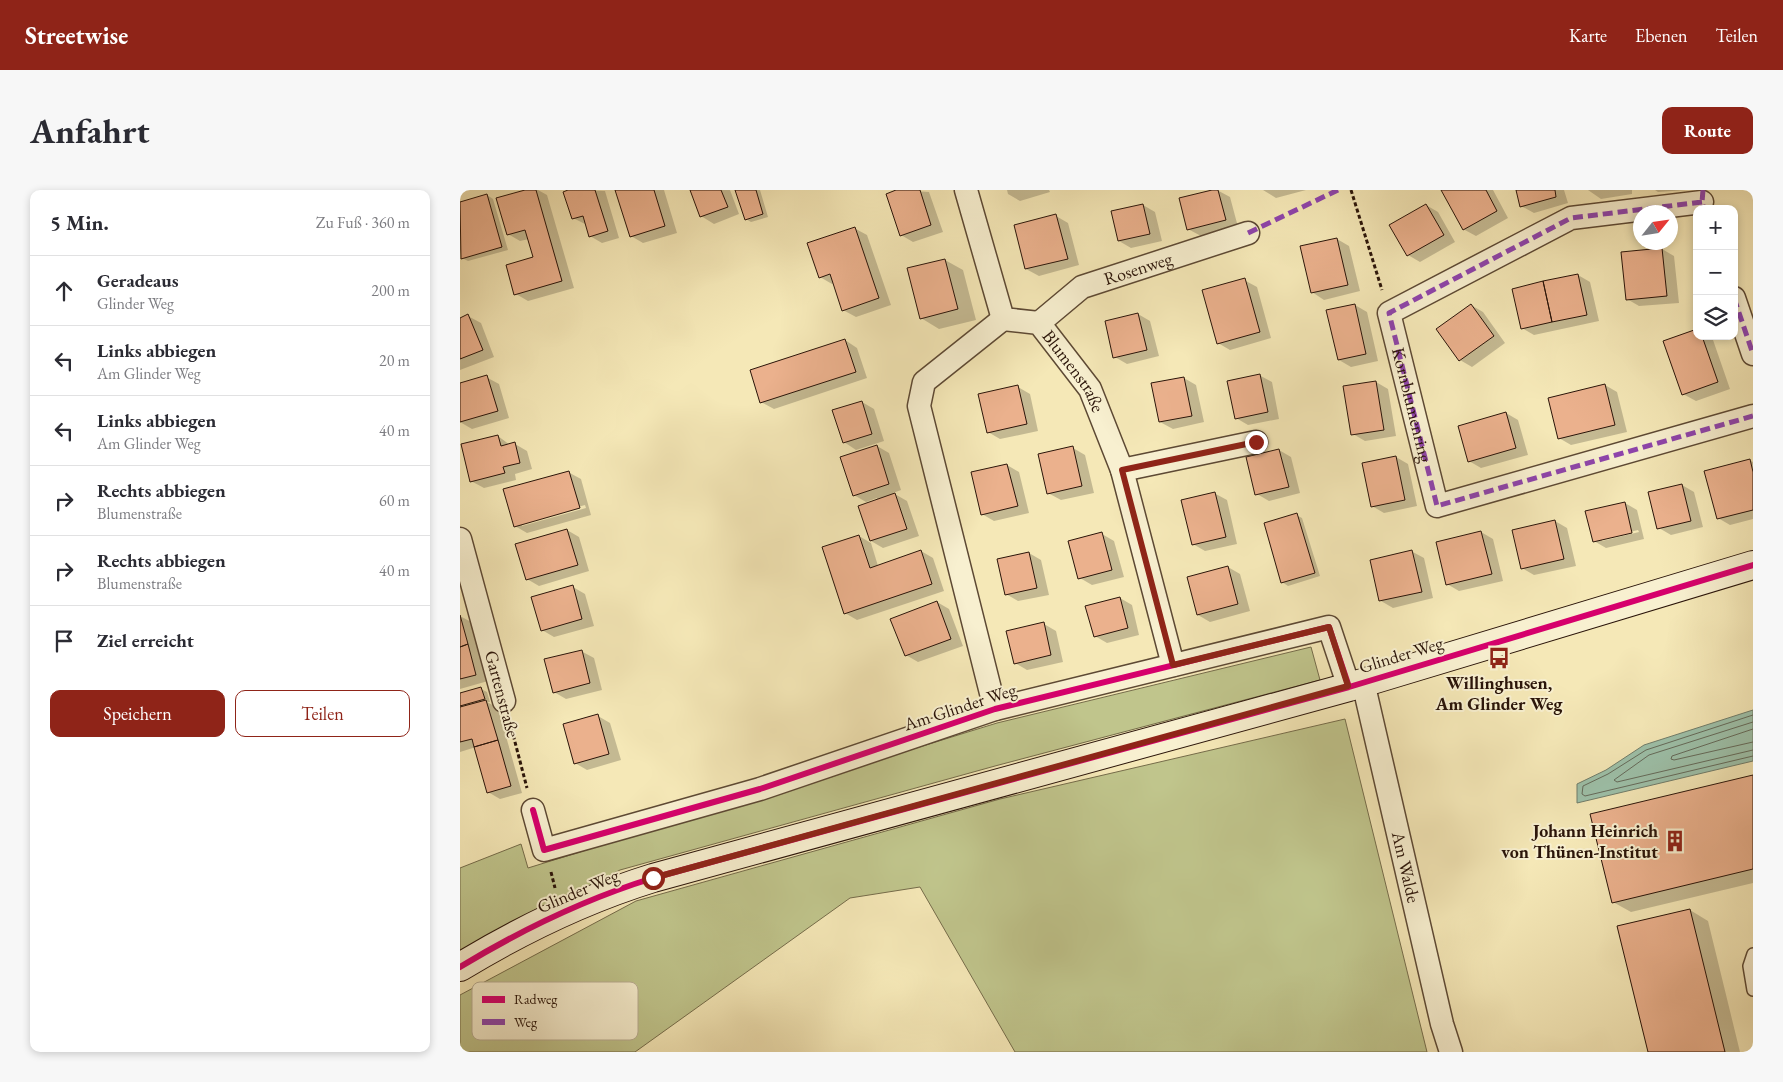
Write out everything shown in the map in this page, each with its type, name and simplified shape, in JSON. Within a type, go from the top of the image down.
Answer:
[{"type":"street","points":[[966,190],[1003,319]]},
{"type":"street","points":[[1389,313],[1571,218],[1703,200]]},
{"type":"street","name":"Rosenweg","points":[[1039,323],[1082,287],[1248,234]]},
{"type":"street","points":[[1738,310],[1753,354]]},
{"type":"street","name":"Kornblumenring","points":[[1389,313],[1437,506],[1753,416]]},
{"type":"street","name":"Blumenstraße","points":[[1003,319],[1039,323],[1090,389],[1122,470],[1173,665]]},
{"type":"street","name":"Am Glinder Weg","points":[[995,709],[919,406],[924,382],[1003,319]]},
{"type":"street","points":[[1122,470],[1256,442]]},
{"type":"street","name":"Gartenstraße","points":[[460,539],[504,701]]},
{"type":"street","name":"Glinder Weg","points":[[460,966],[537,924],[631,885],[1021,775],[1356,684],[1753,565]]},
{"type":"street","name":"Am Glinder Weg","points":[[547,860],[995,709],[1329,627],[1356,684]]},
{"type":"street","name":"Am Walde","points":[[1356,684],[1442,1024],[1451,1052]]},
{"type":"street","points":[[533,810],[547,860]]},
{"type":"lane","points":[[1753,954],[1749,966],[1753,990]]},
{"type":"path","points":[[1351,190],[1389,313]]},
{"type":"path","points":[[547,860],[557,895]]},
{"type":"shaded area","points":[[1311,647],[1320,680],[995,766],[620,870],[460,954],[460,868],[521,844],[528,868],[997,723]]},
{"type":"shaded area","points":[[1345,719],[1427,1052],[1015,1052],[920,887],[850,898],[635,1052],[460,1052],[460,995],[472,989],[472,1040],[638,1040],[638,982],[484,982],[636,901],[1000,799]]},
{"type":"water","points":[[1753,710],[1753,761],[1577,803],[1577,784],[1606,770],[1644,745]]},
{"type":"building","points":[[525,190],[536,190],[562,281],[514,295],[506,265],[533,257],[525,230],[507,235],[496,198]]},
{"type":"building","points":[[568,190],[595,190],[608,231],[589,237],[583,216],[572,219],[563,192]]},
{"type":"building","points":[[615,190],[654,190],[665,226],[630,237]]},
{"type":"building","points":[[690,190],[721,190],[728,207],[700,217]]},
{"type":"building","points":[[735,190],[756,190],[763,214],[745,220]]},
{"type":"building","points":[[896,190],[920,190],[931,225],[900,236],[886,194]]},
{"type":"building","points":[[1218,190],[1226,220],[1187,230],[1179,198]]},
{"type":"building","points":[[1441,190],[1486,190],[1497,211],[1463,230]]},
{"type":"building","points":[[1516,190],[1555,190],[1556,197],[1520,207]]},
{"type":"building","points":[[487,194],[502,247],[461,259],[460,202]]},
{"type":"building","points":[[1143,204],[1150,234],[1118,241],[1111,211]]},
{"type":"building","points":[[1426,204],[1444,235],[1407,256],[1389,225]]},
{"type":"building","points":[[1056,214],[1068,259],[1025,269],[1014,225]]},
{"type":"building","points":[[855,227],[879,298],[842,311],[830,274],[819,278],[807,243]]},
{"type":"building","points":[[1337,238],[1348,285],[1311,293],[1300,246]]},
{"type":"building","points":[[1662,250],[1667,296],[1626,300],[1621,252]]},
{"type":"building","points":[[945,259],[958,309],[920,319],[907,268]]},
{"type":"building","points":[[1578,274],[1587,315],[1552,322],[1543,281]]},
{"type":"building","points":[[1245,278],[1260,332],[1217,344],[1202,290]]},
{"type":"building","points":[[1543,281],[1552,322],[1521,329],[1512,289]]},
{"type":"building","points":[[1355,304],[1366,354],[1338,360],[1326,310]]},
{"type":"building","points":[[1471,304],[1494,336],[1459,361],[1436,329]]},
{"type":"building","points":[[1138,313],[1147,350],[1113,358],[1105,321]]},
{"type":"building","points":[[468,314],[483,350],[460,359],[460,318]]},
{"type":"building","points":[[1693,330],[1693,340],[1703,340],[1718,382],[1682,395],[1663,341]]},
{"type":"building","points":[[845,339],[856,372],[760,403],[750,370]]},
{"type":"building","points":[[1260,374],[1268,412],[1235,419],[1227,381]]},
{"type":"building","points":[[487,375],[498,411],[460,422],[460,383]]},
{"type":"building","points":[[1184,377],[1192,416],[1159,422],[1151,383]]},
{"type":"building","points":[[1376,381],[1384,430],[1351,435],[1343,386]]},
{"type":"building","points":[[1605,384],[1615,425],[1558,439],[1548,398]]},
{"type":"building","points":[[1018,385],[1027,424],[987,433],[978,394]]},
{"type":"building","points":[[862,401],[872,434],[843,443],[832,410]]},
{"type":"building","points":[[1506,412],[1516,448],[1468,462],[1458,426]]},
{"type":"building","points":[[498,435],[501,446],[515,442],[520,463],[503,467],[505,473],[470,482],[461,444]]},
{"type":"building","points":[[877,445],[889,484],[853,496],[840,457]]},
{"type":"building","points":[[1073,446],[1082,486],[1047,494],[1038,454]]},
{"type":"building","points":[[1279,449],[1289,487],[1255,495],[1246,457]]},
{"type":"building","points":[[1396,456],[1405,500],[1371,507],[1362,463]]},
{"type":"building","points":[[1750,459],[1753,472],[1753,510],[1717,519],[1704,471]]},
{"type":"building","points":[[1007,464],[1018,506],[981,515],[971,472]]},
{"type":"building","points":[[569,471],[580,508],[514,527],[503,489]]},
{"type":"building","points":[[1682,484],[1691,521],[1657,529],[1648,492]]},
{"type":"building","points":[[1215,492],[1226,537],[1192,545],[1181,500]]},
{"type":"building","points":[[895,493],[907,529],[870,541],[858,506]]},
{"type":"building","points":[[1625,502],[1632,533],[1593,542],[1585,511]]},
{"type":"building","points":[[1297,513],[1315,573],[1281,583],[1264,523]]},
{"type":"building","points":[[1555,520],[1564,559],[1521,569],[1512,530]]},
{"type":"building","points":[[567,529],[578,565],[526,580],[515,544]]},
{"type":"building","points":[[1481,531],[1492,574],[1446,585],[1436,542]]},
{"type":"building","points":[[1102,532],[1112,570],[1078,579],[1068,541]]},
{"type":"building","points":[[859,535],[870,568],[921,550],[932,584],[844,614],[822,547]]},
{"type":"building","points":[[1412,550],[1422,592],[1379,601],[1370,560]]},
{"type":"building","points":[[1029,552],[1037,588],[1005,595],[997,559]]},
{"type":"building","points":[[1228,566],[1238,604],[1197,615],[1187,577]]},
{"type":"building","points":[[573,585],[582,619],[541,631],[531,597]]},
{"type":"building","points":[[1120,597],[1128,628],[1094,637],[1085,606]]},
{"type":"building","points":[[937,601],[951,639],[905,656],[890,619]]},
{"type":"building","points":[[460,615],[468,644],[460,647]]},
{"type":"building","points":[[1044,622],[1051,655],[1014,664],[1006,631]]},
{"type":"building","points":[[468,644],[476,675],[460,679],[460,647]]},
{"type":"building","points":[[582,650],[590,683],[553,693],[544,659]]},
{"type":"building","points":[[481,687],[485,699],[460,706],[460,693]]},
{"type":"building","points":[[486,700],[498,740],[474,747],[472,739],[460,742],[460,707]]},
{"type":"building","points":[[598,714],[609,754],[574,764],[563,724]]},
{"type":"building","points":[[498,740],[511,786],[487,793],[474,747]]},
{"type":"building","name":"Johann Heinrich von Thünen-Institut","points":[[1753,775],[1753,869],[1612,903],[1590,814]]},
{"type":"building","points":[[1690,909],[1725,1052],[1648,1052],[1617,926]]},
{"type":"marked path","points":[[1248,233],[1338,190]]},
{"type":"marked path","points":[[1703,190],[1703,205]]},
{"type":"marked path","points":[[1702,202],[1571,218],[1389,313],[1437,506],[1753,416]]},
{"type":"marked path","points":[[1738,310],[1753,354]]},
{"type":"cycle path","points":[[460,967],[506,940],[554,916],[653,878],[1349,687],[1753,565]]},
{"type":"cycle path","points":[[533,810],[544,850],[760,789],[995,709],[1329,627],[1349,687]]},
{"type":"place","name":"Willinghusen, Am Glinder Weg","points":[[1499,658]]},
{"type":"place","name":"Johann Heinrich von Thünen-Institut","points":[[1675,841]]},
{"type":"route","points":[[653,878],[1348,686],[1329,627],[1173,665],[1122,470],[1256,442]]}]
